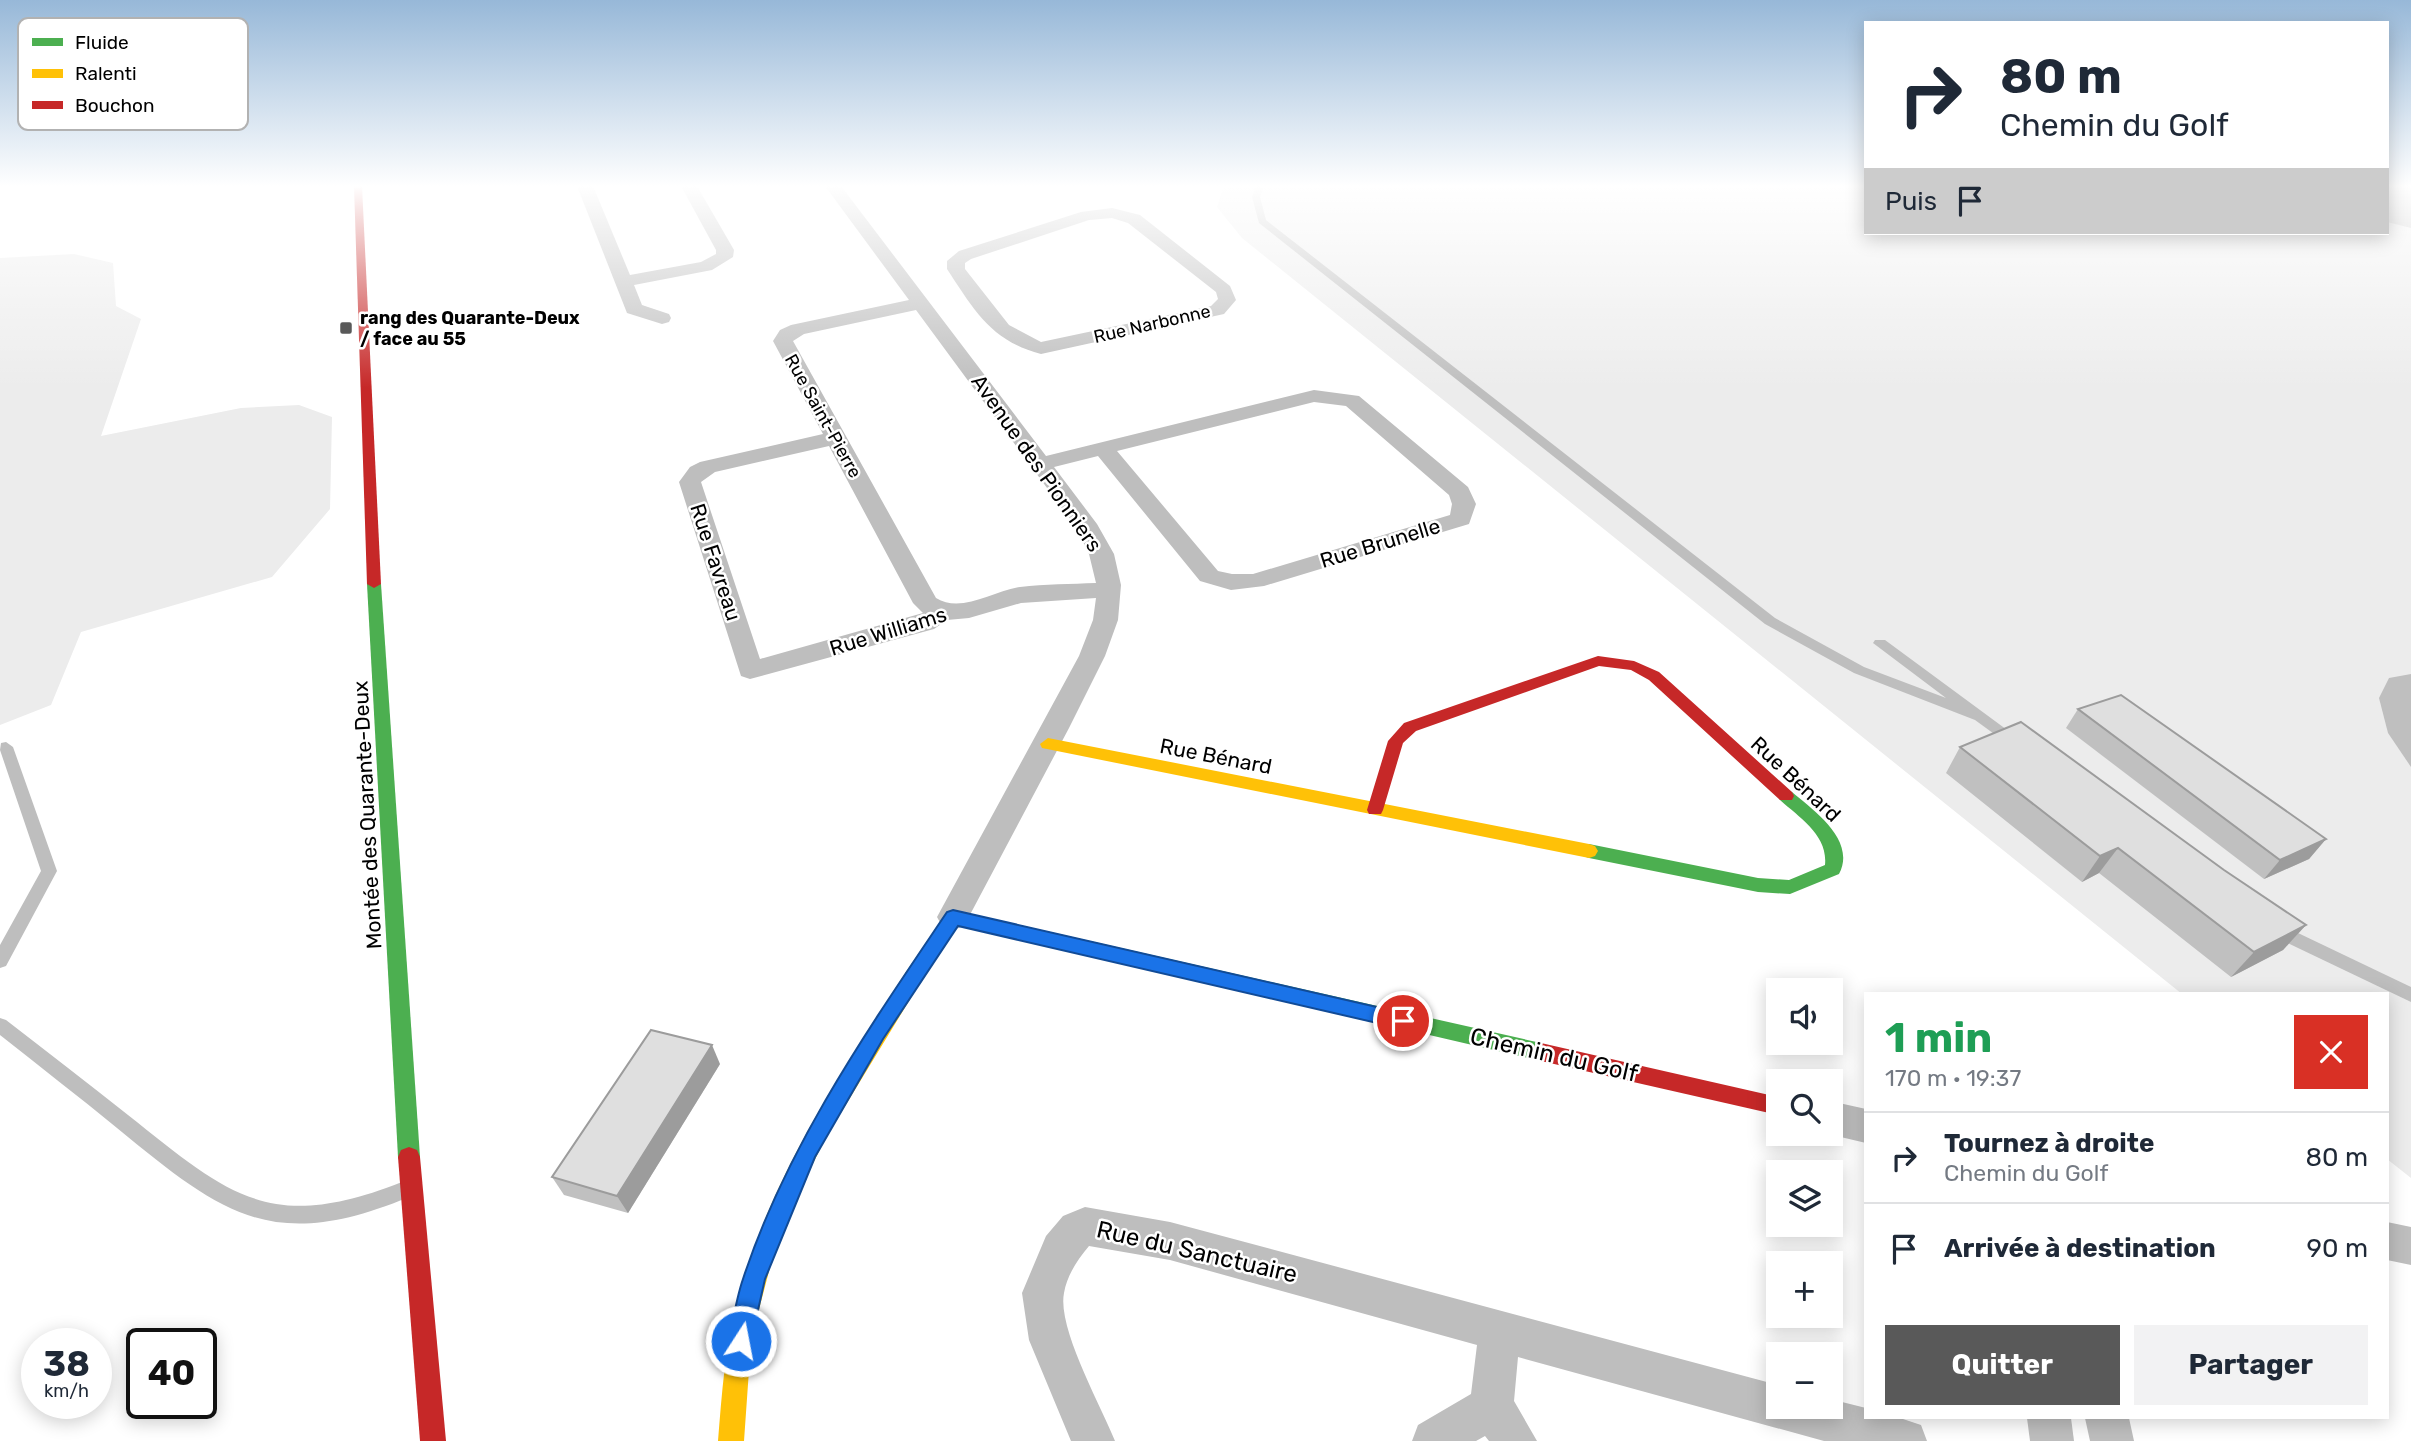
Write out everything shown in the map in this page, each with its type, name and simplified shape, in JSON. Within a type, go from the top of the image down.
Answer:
[{"type":"street","name":"Montée des Quarante-Deux","points":[[361,253],[372,539],[411,1188],[433,1441]]},
{"type":"street","points":[[612,253],[634,309],[662,318]]},
{"type":"street","points":[[623,282],[706,266],[724,257],[725,253]]},
{"type":"street","name":"Avenue des Pionniers","points":[[884,253],[922,303],[960,329],[1042,464],[1100,548],[1109,590],[1101,634],[1048,744],[953,917]]},
{"type":"street","name":"Rue Narbonne","points":[[970,253],[956,261],[956,270],[993,321],[1020,344],[1041,348],[1217,310],[1227,300],[1224,290],[1177,253]]},
{"type":"street","name":"Rue Saint-Pierre","points":[[922,303],[803,327],[785,337],[784,343],[926,603],[941,613]]},
{"type":"street","points":[[960,329],[993,321]]},
{"type":"street","name":"Rue Brunelle","points":[[1042,464],[1314,396],[1334,396],[1352,400],[1460,492],[1464,504],[1461,519],[1255,581],[1231,582],[1209,576],[1103,449]]},
{"type":"street","name":"Rue Favreau","points":[[750,670],[690,482],[698,472],[708,467],[835,438]]},
{"type":"street","name":"Rue Williams","points":[[750,670],[925,624],[941,613],[970,610],[1019,595],[1109,590]]},
{"type":"street","name":"Rue Bénard","points":[[1048,744],[1376,810],[1758,886],[1790,887],[1833,869],[1836,857],[1828,834],[1654,676],[1618,662],[1598,661],[1410,727],[1396,741],[1376,810]]},
{"type":"street","points":[[731,1441],[732,1389],[754,1279],[793,1179],[833,1104],[953,917]]},
{"type":"street","name":"Chemin du Golf","points":[[953,917],[1766,1103]]},
{"type":"street","points":[[1843,1121],[1864,1126]]},
{"type":"street","name":"Rue du Sanctuaire","points":[[1093,1441],[1051,1340],[1042,1301],[1060,1251],[1077,1230],[1085,1226],[1170,1241],[1766,1404]]},
{"type":"street","points":[[2389,1241],[2411,1246]]},
{"type":"street","points":[[1434,1441],[1504,1424],[1499,1332]]},
{"type":"street","name":"Rue du Sanctuaire","points":[[1823,1419],[1905,1441]]},
{"type":"street","points":[[2049,1419],[2052,1441]]},
{"type":"street","points":[[2107,1419],[2112,1441]]},
{"type":"lane","points":[[1304,253],[1770,621],[1859,670],[1978,716]]},
{"type":"lane","points":[[1880,643],[2022,749]]},
{"type":"lane","points":[[0,961],[49,871],[6,747]]},
{"type":"lane","points":[[2268,924],[2411,995]]},
{"type":"lane","points":[[0,1025],[193,1177],[230,1199],[273,1213],[316,1216],[352,1211],[411,1188]]},
{"type":"shaded area","points":[[1261,253],[2411,253],[2411,1178],[2389,1161],[2389,992],[2180,992]]},
{"type":"shaded area","points":[[74,254],[113,263],[116,306],[141,319],[101,436],[241,408],[299,405],[332,417],[330,509],[272,577],[81,632],[51,705],[0,725],[0,258]]},
{"type":"shaded area","points":[[2411,674],[2411,767],[2388,733],[2379,698],[2389,678]]},
{"type":"building","points":[[2121,695],[2326,839],[2280,860],[2078,709]]},
{"type":"building","points":[[2021,722],[2224,870],[2306,925],[2254,952],[2118,848],[2100,856],[1960,747]]},
{"type":"building","points":[[651,1030],[712,1045],[617,1196],[552,1177]]},
{"type":"traffic: fast","points":[[374,584],[409,1157]]},
{"type":"traffic: fast","points":[[1589,851],[1758,885],[1790,887],[1833,869],[1834,857],[1832,846],[1821,828],[1786,796]]},
{"type":"traffic: fast","points":[[913,978],[953,917],[1541,1052]]},
{"type":"traffic: slow","points":[[1048,744],[1589,851]]},
{"type":"traffic: slow","points":[[731,1441],[745,1317],[762,1256],[778,1214],[818,1132],[913,978]]},
{"type":"traffic: jam","points":[[361,253],[374,584]]},
{"type":"traffic: jam","points":[[1375,810],[1396,741],[1410,727],[1598,661],[1634,666],[1654,676],[1786,796]]},
{"type":"traffic: jam","points":[[1541,1052],[1766,1103]]},
{"type":"traffic: jam","points":[[409,1157],[433,1441]]},
{"type":"place","name":"rang des Quarante-Deux / face au 55","points":[[346,328]]},
{"type":"route","points":[[741,1341],[754,1279],[806,1152],[876,1033],[953,917],[1403,1021]]}]
